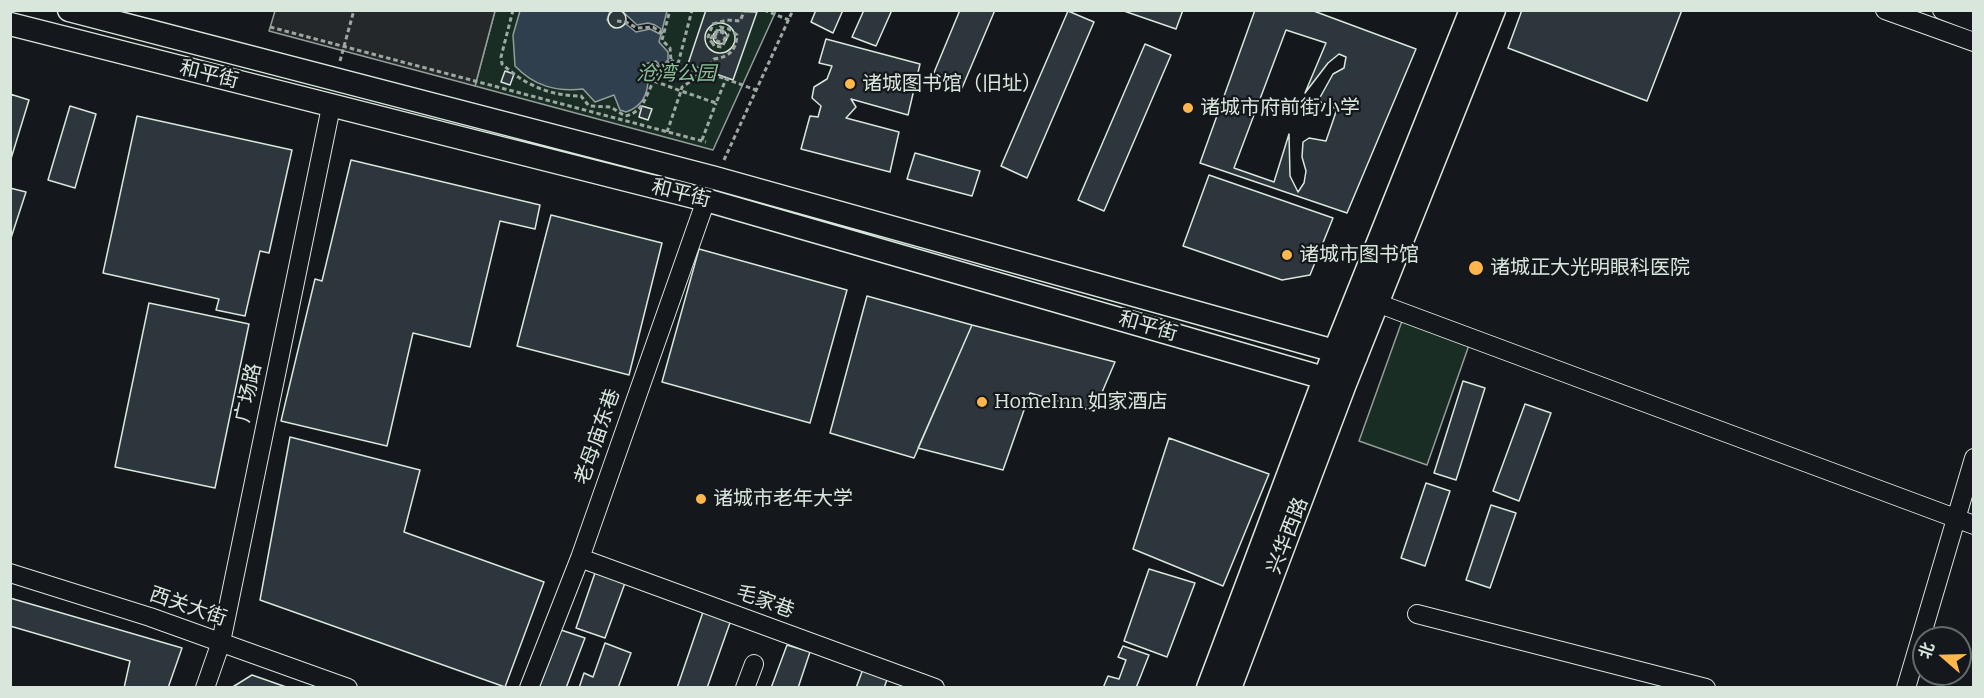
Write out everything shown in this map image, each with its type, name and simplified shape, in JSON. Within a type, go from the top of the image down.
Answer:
[{"type":"main road","name":"和平街","points":[[69,10],[716,178],[1346,354]]},
{"type":"main road","points":[[1208,687],[1346,354],[1471,10]]},
{"type":"main road","points":[[1346,354],[1377,303],[1494,10]]},
{"type":"main road","name":"和平街","points":[[10,24],[706,201],[1335,381]]},
{"type":"main road","name":"兴华西路","points":[[1230,687],[1335,381]]},
{"type":"street","points":[[1885,10],[1974,42]]},
{"type":"street","points":[[1942,10],[1974,22]]},
{"type":"street","name":"广场路","points":[[205,687],[221,642],[331,107]]},
{"type":"street","name":"老母庙东巷","points":[[529,687],[580,558],[706,201]]},
{"type":"street","points":[[1377,303],[1974,525]]},
{"type":"street","points":[[1906,687],[1974,458]]},
{"type":"street","name":"毛家巷","points":[[580,558],[935,687]]},
{"type":"street","name":"西关大街","points":[[10,573],[221,642],[348,687]]},
{"type":"street","points":[[1418,614],[1706,687]]},
{"type":"street","points":[[746,687],[754,664]]},
{"type":"path","points":[[335,80],[354,10]]},
{"type":"path","points":[[513,10],[501,57],[502,64],[537,89],[563,97],[581,96],[590,106],[605,105],[625,116],[633,115],[640,107],[653,81],[671,60],[670,48],[662,40],[670,10]]},
{"type":"path","points":[[678,64],[692,10]]},
{"type":"path","points":[[714,46],[708,37],[713,24],[727,20],[740,21],[745,10]]},
{"type":"path","points":[[764,10],[789,20]]},
{"type":"path","points":[[716,178],[793,10]]},
{"type":"path","points":[[617,21],[626,22],[637,28],[653,27],[663,34]]},
{"type":"path","points":[[270,27],[704,141],[726,79]]},
{"type":"path","points":[[667,132],[682,87],[705,72],[714,59],[730,54],[736,45],[737,35],[729,29],[720,27],[711,38],[714,46]]},
{"type":"path","points":[[714,46],[722,46],[728,35],[721,30],[717,32],[715,39]]},
{"type":"path","points":[[671,60],[699,76]]},
{"type":"path","points":[[653,63],[657,66],[658,75],[652,78],[647,76],[645,72],[647,65],[653,63]]},
{"type":"path","points":[[705,72],[756,90]]},
{"type":"path","points":[[653,81],[716,103]]},
{"type":"green space","name":"沧湾公园","points":[[495,11],[776,11],[713,150],[475,86]]},
{"type":"green space","points":[[1402,321],[1469,345],[1427,465],[1359,441]]},
{"type":"shaded area","points":[[275,10],[495,11],[475,86],[269,31]]},
{"type":"water","points":[[520,11],[667,11],[659,42],[668,52],[668,60],[661,67],[656,61],[645,64],[642,72],[648,79],[647,90],[640,104],[626,112],[620,110],[614,95],[595,102],[583,89],[546,86],[522,73],[515,66],[513,35]]},
{"type":"pier","points":[[610,11],[622,11],[637,25],[648,23],[655,25],[661,29],[660,34],[650,29],[636,32],[626,24],[614,28],[607,20]]},
{"type":"building","points":[[613,10],[621,10],[626,15],[624,26],[613,28],[608,23],[608,15]]},
{"type":"building","points":[[706,10],[757,12],[733,80],[688,64]]},
{"type":"building","points":[[816,10],[843,10],[833,33],[811,22]]},
{"type":"building","points":[[864,10],[892,10],[876,46],[852,37]]},
{"type":"building","points":[[960,10],[995,10],[962,88],[933,75]]},
{"type":"building","points":[[1121,10],[1183,10],[1176,29]]},
{"type":"building","points":[[1255,10],[1311,10],[1416,49],[1347,213],[1200,163]]},
{"type":"building","points":[[1522,10],[1682,10],[1647,101],[1508,48]]},
{"type":"building","points":[[1068,11],[1094,22],[1027,178],[1001,166]]},
{"type":"building","points":[[720,23],[730,28],[735,38],[730,48],[720,53],[710,48],[705,38],[710,28]]},
{"type":"building","points":[[720,30],[725,32],[727,37],[725,42],[720,44],[715,42],[713,37],[715,32]]},
{"type":"building","points":[[1286,30],[1326,43],[1305,93],[1328,63],[1339,54],[1346,57],[1344,68],[1333,74],[1318,101],[1337,109],[1326,141],[1309,138],[1303,142],[1302,157],[1306,171],[1304,183],[1298,192],[1290,176],[1289,134],[1274,182],[1234,168]]},
{"type":"building","points":[[826,39],[920,64],[908,115],[851,99],[856,107],[846,118],[899,132],[890,172],[801,149],[810,116],[818,117],[821,106],[812,98],[814,87],[827,79],[832,66],[819,63]]},
{"type":"building","points":[[1145,44],[1171,55],[1104,211],[1078,200]]},
{"type":"building","points":[[505,71],[514,74],[510,85],[501,82]]},
{"type":"building","points":[[10,94],[29,100],[10,162]]},
{"type":"building","points":[[70,106],[96,114],[75,188],[48,180]]},
{"type":"building","points":[[642,106],[652,109],[648,120],[639,117]]},
{"type":"building","points":[[137,116],[292,150],[269,253],[260,251],[245,316],[216,310],[219,299],[103,273]]},
{"type":"building","points":[[915,153],[980,171],[972,196],[907,179]]},
{"type":"building","points":[[351,160],[540,205],[535,229],[500,221],[470,347],[413,333],[387,446],[281,421],[315,279],[322,281]]},
{"type":"building","points":[[1209,175],[1333,218],[1310,275],[1282,280],[1183,246]]},
{"type":"building","points":[[10,188],[26,192],[10,241]]},
{"type":"building","points":[[551,215],[662,243],[629,375],[517,346]]},
{"type":"building","points":[[699,249],[847,290],[810,423],[662,382]]},
{"type":"building","points":[[867,296],[972,325],[914,458],[830,433]]},
{"type":"building","points":[[149,303],[249,324],[215,488],[115,467]]},
{"type":"building","name":"HomeInn 如家酒店","points":[[972,325],[1115,362],[1094,411],[1030,393],[1003,470],[918,448]]},
{"type":"building","points":[[1463,381],[1485,388],[1456,480],[1434,473]]},
{"type":"building","points":[[1525,404],[1551,413],[1519,501],[1493,491]]},
{"type":"building","points":[[290,437],[420,470],[404,532],[544,582],[505,687],[260,600]]},
{"type":"building","points":[[1169,438],[1269,474],[1223,586],[1133,549]]},
{"type":"building","points":[[1426,483],[1450,491],[1425,566],[1401,558]]},
{"type":"building","points":[[1491,505],[1516,513],[1490,588],[1466,580]]},
{"type":"building","points":[[1149,569],[1195,583],[1167,657],[1124,641]]},
{"type":"building","points":[[595,573],[625,583],[605,638],[576,628]]},
{"type":"building","points":[[10,598],[182,648],[168,688],[124,688],[130,661],[10,626]]},
{"type":"building","points":[[703,612],[731,620],[707,688],[677,688]]},
{"type":"building","points":[[561,630],[585,638],[566,688],[539,688]]},
{"type":"building","points":[[605,643],[631,653],[618,688],[579,688],[584,673],[593,677]]},
{"type":"building","points":[[787,645],[810,652],[798,688],[771,688]]},
{"type":"building","points":[[1123,646],[1149,655],[1136,688],[1103,688],[1108,676],[1119,679],[1126,660],[1118,657]]},
{"type":"building","points":[[863,669],[888,677],[884,688],[856,688]]},
{"type":"building","points":[[252,675],[289,688],[231,688]]},
{"type":"place","name":"诸城图书馆（旧址）","points":[[850,84]]},
{"type":"place","name":"诸城市府前街小学","points":[[1188,108]]},
{"type":"place","name":"诸城市图书馆","points":[[1287,255]]},
{"type":"place","name":"诸城正大光明眼科医院","points":[[1476,268]]},
{"type":"place","name":"HomeInn 如家酒店","points":[[982,402]]},
{"type":"place","name":"诸城市老年大学","points":[[701,499]]}]
